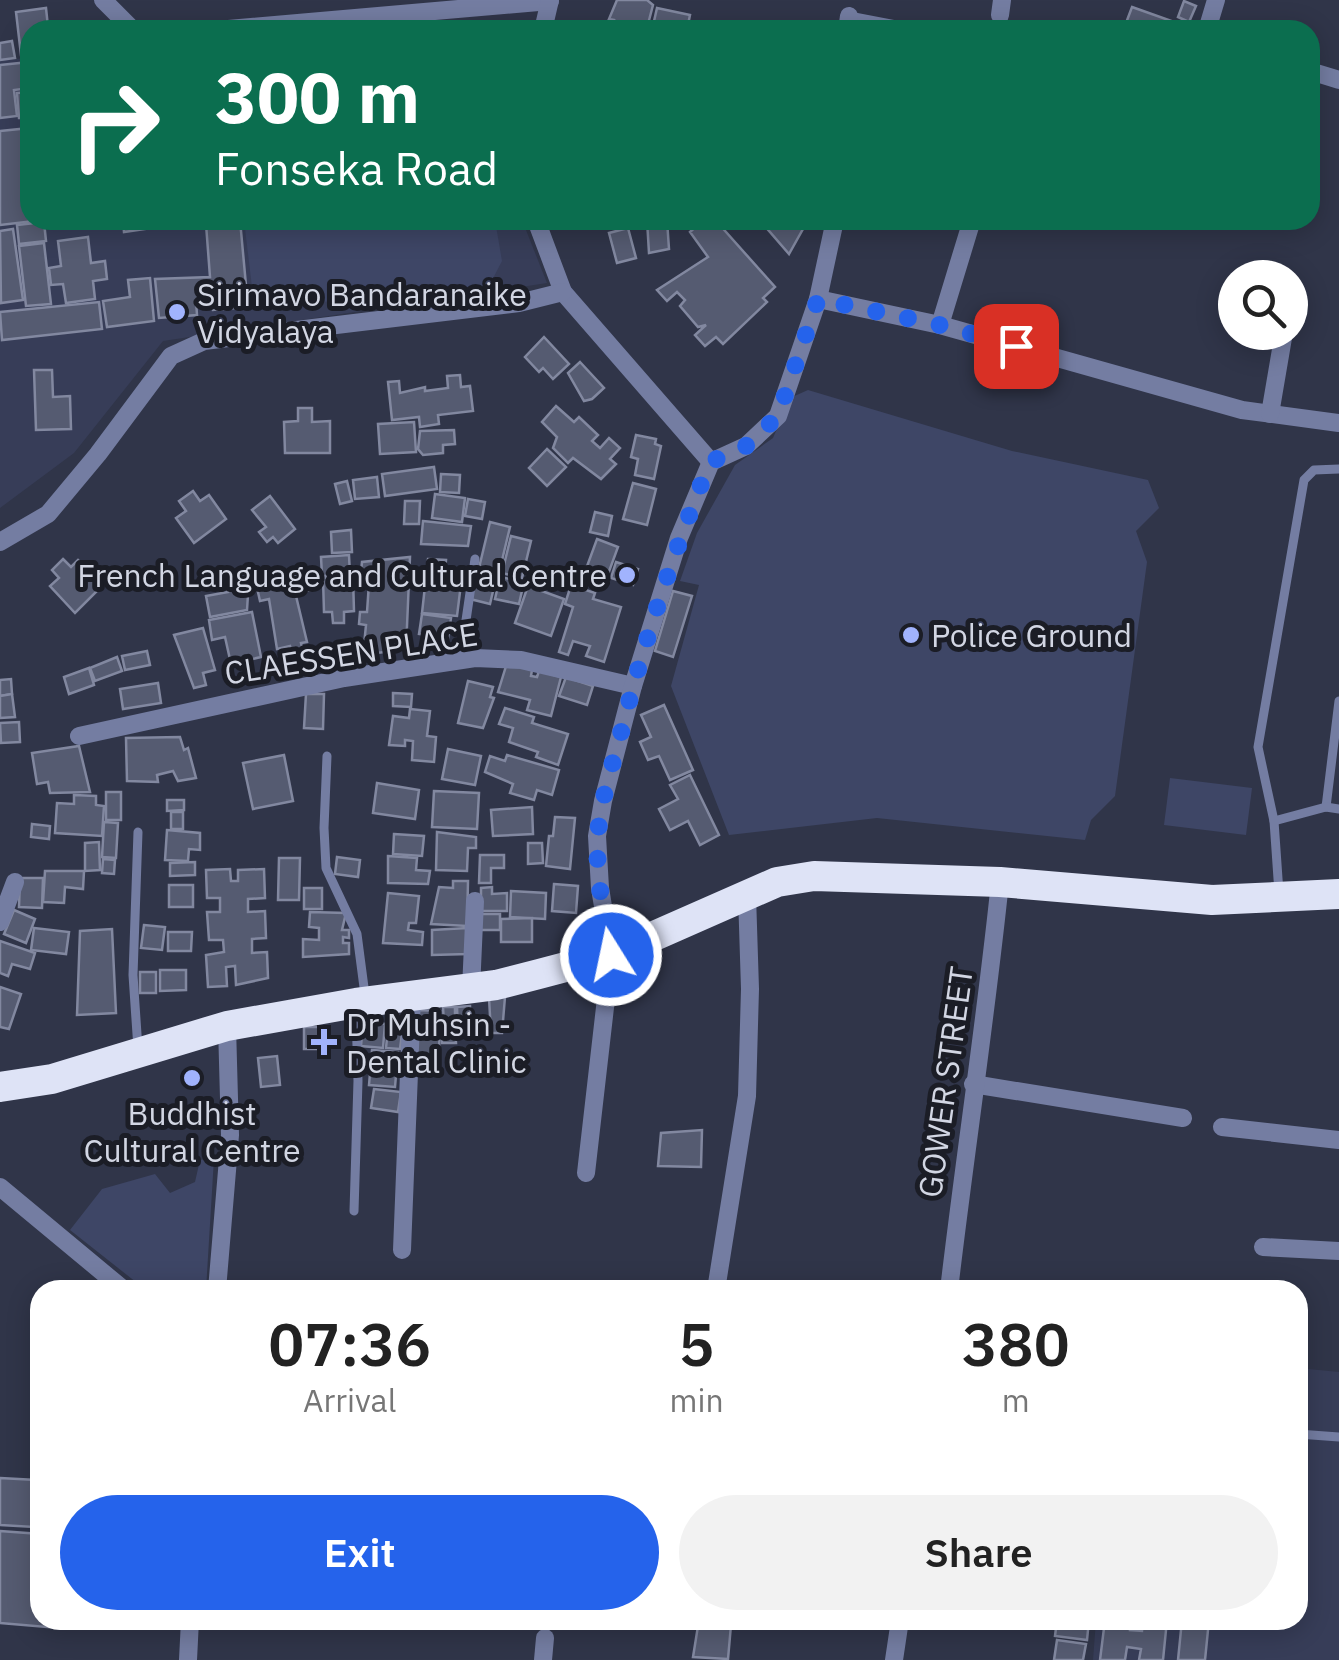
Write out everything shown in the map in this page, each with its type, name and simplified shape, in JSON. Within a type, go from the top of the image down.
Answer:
[{"type":"highway","points":[[5,1084],[52,1079],[227,1026],[471,988],[611,955],[777,882],[814,876],[1000,882],[1212,900],[1339,894]]},
{"type":"street","points":[[103,0],[123,20]]},
{"type":"street","points":[[329,20],[550,0]]},
{"type":"street","points":[[540,230],[562,292],[710,462]]},
{"type":"street","points":[[586,1173],[611,955],[600,888],[598,836],[603,800],[679,538],[710,462],[746,446],[778,416],[818,299],[833,230]]},
{"type":"street","points":[[940,325],[969,230]]},
{"type":"street","points":[[0,542],[48,514],[171,356],[204,341],[519,303],[562,292]]},
{"type":"street","points":[[818,299],[940,325],[1242,410],[1339,423]]},
{"type":"street","points":[[1270,414],[1281,350]]},
{"type":"street","name":"CLAESSEN PLACE","points":[[78,736],[344,678],[460,661],[521,660],[633,686]]},
{"type":"street","points":[[0,922],[15,882]]},
{"type":"street","name":"GOWER STREET","points":[[950,1280],[973,1084],[985,1028],[1000,882]]},
{"type":"street","points":[[718,1280],[747,1096],[750,990],[746,895]]},
{"type":"street","points":[[471,988],[475,901]]},
{"type":"street","points":[[402,1250],[412,997]]},
{"type":"street","points":[[218,1280],[230,1135],[227,1026]]},
{"type":"street","points":[[973,1084],[1183,1118]]},
{"type":"street","points":[[1222,1126],[1339,1140]]},
{"type":"street","points":[[0,1188],[112,1280]]},
{"type":"street","points":[[1263,1247],[1339,1251]]},
{"type":"street","points":[[188,1660],[190,1630]]},
{"type":"street","points":[[894,1660],[898,1630]]},
{"type":"street","points":[[543,1660],[545,1638]]},
{"type":"lane","points":[[1279,896],[1274,820],[1258,746],[1304,480],[1314,470],[1339,469]]},
{"type":"lane","points":[[460,661],[475,559]]},
{"type":"lane","points":[[1326,807],[1339,701]]},
{"type":"lane","points":[[327,756],[326,868],[356,934],[361,1003],[354,1211]]},
{"type":"lane","points":[[1274,820],[1326,807],[1339,809]]},
{"type":"lane","points":[[138,832],[133,974],[138,1052]]},
{"type":"lane","points":[[1308,1435],[1339,1437]]},
{"type":"shaded area","name":"Sirimavo Bandaranaike Vidyalaya","points":[[20,59],[20,230],[526,230],[547,283],[163,341],[74,453],[0,508],[0,60]]},
{"type":"shaded area","points":[[245,230],[497,230],[502,261],[489,286],[270,307],[252,287]]},
{"type":"shaded area","name":"Police Ground","points":[[808,390],[1012,451],[1148,480],[1159,508],[1136,531],[1147,562],[1115,796],[1091,820],[1085,840],[877,818],[729,835],[671,686],[699,585],[680,581],[697,533],[735,465],[773,438],[790,398]]},
{"type":"shaded area","points":[[1170,778],[1252,788],[1246,835],[1164,825]]},
{"type":"shaded area","points":[[214,1158],[207,1280],[133,1280],[70,1230],[102,1189],[155,1174],[170,1193],[195,1182],[200,1160]]},
{"type":"shaded area","points":[[1308,1369],[1339,1372],[1339,1660],[1093,1660],[1095,1630],[1308,1630]]},
{"type":"building","points":[[617,0],[647,0],[653,5],[649,20],[609,19]]},
{"type":"building","points":[[1184,1],[1196,6],[1190,20],[1178,17]]},
{"type":"building","points":[[1132,7],[1169,20],[1127,20]]},
{"type":"building","points":[[46,8],[47,20],[20,20],[20,46],[16,12]]},
{"type":"building","points":[[657,8],[690,15],[689,20],[654,20]]},
{"type":"building","points":[[12,41],[15,58],[0,60],[0,43]]},
{"type":"building","points":[[20,63],[20,89],[14,90],[17,116],[0,118],[0,65]]},
{"type":"building","points":[[20,129],[20,223],[0,225],[0,131]]},
{"type":"building","points":[[17,225],[20,230],[45,230],[46,241],[19,244]]},
{"type":"building","points":[[13,229],[23,300],[1,303],[0,231]]},
{"type":"building","points":[[206,230],[241,230],[248,307],[213,310],[212,299],[196,300],[197,315],[159,318],[155,279],[210,277]]},
{"type":"building","points":[[629,230],[636,258],[617,263],[609,233]]},
{"type":"building","points":[[648,230],[668,230],[669,249],[649,253]]},
{"type":"building","points":[[724,230],[775,287],[763,298],[767,302],[723,344],[716,337],[705,346],[695,335],[706,325],[698,327],[680,306],[685,300],[677,292],[667,301],[657,290],[708,257],[690,232]]},
{"type":"building","points":[[768,230],[802,230],[789,254]]},
{"type":"building","points":[[88,237],[91,263],[105,261],[107,279],[93,281],[95,299],[66,303],[63,284],[51,285],[49,268],[61,266],[58,241]]},
{"type":"building","points":[[44,243],[51,304],[26,306],[19,246]]},
{"type":"building","points":[[150,278],[154,321],[107,327],[103,301],[130,297],[128,280]]},
{"type":"building","points":[[99,302],[102,329],[2,340],[0,312]]},
{"type":"building","points":[[544,337],[569,364],[553,379],[543,368],[539,372],[525,357]]},
{"type":"building","points":[[580,362],[604,388],[584,401],[568,373]]},
{"type":"building","points":[[34,370],[52,370],[53,397],[70,396],[71,429],[36,430]]},
{"type":"building","points":[[460,375],[461,387],[470,386],[473,411],[438,415],[439,424],[420,427],[419,417],[392,420],[388,382],[399,381],[400,393],[425,387],[425,391],[448,388],[447,376]]},
{"type":"building","points":[[556,406],[574,422],[579,417],[598,435],[592,441],[600,448],[609,438],[620,448],[610,459],[616,464],[601,479],[573,458],[568,463],[553,448],[557,437],[542,422]]},
{"type":"building","points":[[298,408],[312,408],[312,422],[330,421],[330,453],[285,453],[284,422],[298,421]]},
{"type":"building","points":[[414,422],[416,452],[380,454],[378,424]]},
{"type":"building","points":[[454,430],[455,444],[443,445],[443,453],[423,455],[418,449],[420,431]]},
{"type":"building","points":[[636,435],[656,439],[655,444],[661,446],[654,479],[635,475],[638,459],[631,457]]},
{"type":"building","points":[[547,449],[566,467],[547,486],[529,468]]},
{"type":"building","points":[[434,467],[437,489],[385,496],[382,474]]},
{"type":"building","points":[[441,474],[460,475],[459,493],[440,492]]},
{"type":"building","points":[[377,477],[379,497],[355,499],[353,480]]},
{"type":"building","points":[[347,481],[352,501],[340,504],[335,484]]},
{"type":"building","points":[[633,483],[656,489],[647,525],[623,519]]},
{"type":"building","points":[[193,491],[200,501],[209,495],[226,519],[194,543],[176,518],[186,511],[179,501]]},
{"type":"building","points":[[435,494],[465,498],[462,522],[432,518]]},
{"type":"building","points":[[270,496],[295,529],[278,543],[273,537],[267,542],[259,532],[266,527],[252,510]]},
{"type":"building","points":[[468,499],[485,502],[482,519],[465,516]]},
{"type":"building","points":[[405,501],[420,501],[419,524],[404,524]]},
{"type":"building","points":[[595,512],[612,516],[608,536],[590,532]]},
{"type":"building","points":[[423,521],[471,526],[468,546],[421,544]]},
{"type":"building","points":[[490,522],[510,527],[498,577],[478,572]]},
{"type":"building","points":[[351,530],[352,552],[332,553],[331,532]]},
{"type":"building","points":[[511,536],[531,541],[522,578],[502,573]]},
{"type":"building","points":[[597,539],[618,547],[607,577],[586,569]]},
{"type":"building","points":[[349,555],[350,575],[322,576],[321,557]]},
{"type":"building","points":[[410,557],[406,649],[363,655],[366,625],[359,624],[360,612],[367,612],[369,583],[360,582],[362,562]]},
{"type":"building","points":[[63,559],[71,567],[78,560],[103,585],[75,613],[50,586],[59,578],[52,570]]},
{"type":"building","points":[[428,559],[446,560],[444,583],[461,584],[457,616],[422,613]]},
{"type":"building","points":[[616,562],[638,569],[633,585],[611,578]]},
{"type":"building","points":[[305,567],[310,590],[291,594],[296,596],[307,642],[301,643],[304,656],[292,659],[290,646],[277,649],[269,599],[260,601],[255,579]]},
{"type":"building","points":[[353,577],[354,611],[344,612],[344,623],[333,623],[332,612],[324,612],[323,578]]},
{"type":"building","points":[[484,577],[492,579],[490,586],[494,587],[490,604],[470,599],[474,582],[482,584]]},
{"type":"building","points":[[500,577],[524,582],[519,604],[495,599]]},
{"type":"building","points":[[249,579],[247,610],[210,617],[206,596],[228,592],[226,584]]},
{"type":"building","points":[[571,585],[595,593],[593,599],[621,607],[604,662],[586,656],[590,646],[573,641],[568,655],[559,652],[573,607],[565,604]]},
{"type":"building","points":[[528,586],[564,599],[551,636],[515,623]]},
{"type":"building","points":[[673,591],[692,596],[673,657],[655,651]]},
{"type":"building","points":[[252,612],[261,657],[231,664],[225,637],[212,640],[209,620]]},
{"type":"building","points":[[422,614],[451,618],[448,638],[419,634]]},
{"type":"building","points":[[203,628],[215,670],[203,673],[206,685],[194,688],[174,635]]},
{"type":"building","points":[[147,651],[150,665],[125,670],[122,656]]},
{"type":"building","points":[[117,657],[122,671],[95,681],[90,668]]},
{"type":"building","points":[[507,663],[532,670],[531,676],[537,677],[539,671],[561,677],[551,716],[527,710],[530,700],[498,692]]},
{"type":"building","points":[[89,668],[94,685],[69,694],[64,677]]},
{"type":"building","points":[[566,677],[593,686],[587,705],[559,696]]},
{"type":"building","points":[[11,679],[12,694],[0,696],[0,680]]},
{"type":"building","points":[[468,681],[493,687],[490,697],[494,698],[483,728],[458,723]]},
{"type":"building","points":[[158,683],[161,703],[123,709],[120,689]]},
{"type":"building","points":[[393,693],[412,694],[411,707],[393,706]]},
{"type":"building","points":[[12,694],[15,717],[0,718],[0,696]]},
{"type":"building","points":[[306,694],[324,694],[323,729],[304,728]]},
{"type":"building","points":[[664,705],[693,770],[670,780],[659,756],[648,760],[640,742],[651,737],[641,715]]},
{"type":"building","points":[[505,708],[534,717],[532,723],[568,734],[558,765],[536,757],[538,752],[509,742],[513,728],[499,724]]},
{"type":"building","points":[[410,709],[430,711],[427,736],[436,737],[434,762],[412,760],[413,741],[405,740],[405,746],[389,745],[393,716],[409,718]]},
{"type":"building","points":[[19,722],[20,742],[1,743],[0,723]]},
{"type":"building","points":[[180,737],[184,750],[188,748],[196,778],[178,781],[173,771],[157,775],[158,782],[127,781],[126,738]]},
{"type":"building","points":[[79,746],[90,792],[50,793],[48,782],[37,784],[32,753]]},
{"type":"building","points":[[448,749],[481,756],[475,785],[442,779]]},
{"type":"building","points":[[284,755],[293,801],[253,809],[243,763]]},
{"type":"building","points":[[507,755],[559,770],[552,795],[537,790],[534,800],[510,793],[513,784],[485,772],[490,756],[505,761]]},
{"type":"building","points":[[690,775],[719,835],[700,845],[688,821],[670,830],[659,809],[678,799],[670,785]]},
{"type":"building","points":[[377,783],[419,790],[415,819],[373,813]]},
{"type":"building","points":[[434,791],[479,793],[477,829],[432,827]]},
{"type":"building","points":[[106,792],[121,792],[121,820],[106,820]]},
{"type":"building","points":[[74,795],[96,796],[96,805],[104,806],[102,836],[55,833],[57,803],[74,804]]},
{"type":"building","points":[[167,800],[184,800],[184,810],[167,811]]},
{"type":"building","points":[[532,807],[533,834],[493,836],[491,810]]},
{"type":"building","points":[[171,812],[183,812],[183,829],[171,829]]},
{"type":"building","points":[[555,817],[575,818],[570,869],[546,866]]},
{"type":"building","points":[[104,822],[118,823],[116,858],[102,857]]},
{"type":"building","points":[[32,824],[50,826],[49,839],[31,837]]},
{"type":"building","points":[[167,830],[200,833],[200,850],[189,849],[188,861],[165,860]]},
{"type":"building","points":[[437,832],[476,837],[476,848],[468,848],[467,871],[436,870]]},
{"type":"building","points":[[394,834],[424,836],[422,856],[393,854]]},
{"type":"building","points":[[99,842],[100,870],[85,871],[85,843]]},
{"type":"building","points":[[528,843],[542,843],[543,863],[528,864]]},
{"type":"building","points":[[480,855],[504,855],[504,868],[491,868],[491,883],[479,883]]},
{"type":"building","points":[[388,856],[417,858],[416,870],[430,871],[428,884],[388,883]]},
{"type":"building","points":[[337,857],[360,860],[358,877],[335,874]]},
{"type":"building","points":[[279,858],[300,858],[299,900],[278,900]]},
{"type":"building","points":[[103,859],[115,860],[114,874],[102,873]]},
{"type":"building","points":[[195,862],[195,875],[170,876],[170,863]]},
{"type":"building","points":[[230,869],[231,881],[238,881],[238,870],[264,869],[265,898],[248,899],[248,912],[265,911],[266,938],[252,939],[252,953],[267,952],[268,978],[236,985],[235,966],[226,967],[227,986],[208,987],[206,955],[224,952],[223,940],[209,940],[207,912],[220,912],[220,898],[207,898],[206,870]]},
{"type":"building","points":[[45,871],[84,871],[83,889],[65,887],[64,903],[43,902]]},
{"type":"building","points":[[20,878],[43,878],[42,908],[19,907]]},
{"type":"building","points":[[453,881],[468,881],[467,926],[431,924],[439,887],[453,888]]},
{"type":"building","points":[[554,884],[578,886],[576,913],[552,911]]},
{"type":"building","points":[[169,885],[193,885],[193,907],[169,907]]},
{"type":"building","points":[[492,887],[492,894],[507,893],[507,911],[481,911],[481,888]]},
{"type":"building","points":[[304,888],[322,888],[322,909],[304,909]]},
{"type":"building","points":[[511,891],[546,893],[545,919],[510,917]]},
{"type":"building","points":[[388,893],[419,896],[416,923],[409,923],[408,930],[423,932],[422,945],[383,943]]},
{"type":"building","points":[[14,910],[35,919],[26,943],[4,934]]},
{"type":"building","points":[[310,912],[346,913],[342,930],[349,930],[349,938],[343,937],[343,943],[349,943],[349,954],[303,957],[303,939],[319,940],[319,928],[309,927]]},
{"type":"building","points":[[481,914],[500,914],[500,930],[480,930]]},
{"type":"building","points":[[532,918],[532,942],[501,942],[501,919]]},
{"type":"building","points":[[144,925],[165,927],[162,950],[141,948]]},
{"type":"building","points":[[34,928],[69,932],[66,954],[31,950]]},
{"type":"building","points":[[467,928],[468,954],[432,955],[432,930]]},
{"type":"building","points":[[112,929],[116,1013],[77,1015],[80,931]]},
{"type":"building","points":[[168,932],[192,932],[191,951],[168,951]]},
{"type":"building","points":[[0,941],[35,953],[30,969],[12,964],[8,976],[0,973]]},
{"type":"building","points":[[160,970],[186,970],[186,990],[160,991]]},
{"type":"building","points":[[140,972],[156,972],[156,993],[140,993]]},
{"type":"building","points":[[0,987],[21,994],[9,1029],[0,1027]]},
{"type":"building","points":[[505,997],[502,1033],[491,1033],[489,998]]},
{"type":"building","points":[[470,1006],[471,1032],[458,1032],[457,1007]]},
{"type":"building","points":[[443,1007],[455,1007],[455,1024],[444,1024]]},
{"type":"building","points":[[418,1010],[440,1011],[439,1055],[416,1055]]},
{"type":"building","points":[[389,1017],[404,1018],[400,1049],[386,1048]]},
{"type":"building","points":[[363,1022],[385,1024],[383,1048],[361,1046]]},
{"type":"building","points":[[304,1027],[322,1027],[321,1049],[304,1049]]},
{"type":"building","points":[[455,1028],[456,1043],[442,1043],[441,1029]]},
{"type":"building","points":[[372,1050],[398,1052],[395,1087],[369,1085]]},
{"type":"building","points":[[277,1056],[280,1085],[261,1087],[258,1058]]},
{"type":"building","points":[[374,1089],[401,1092],[398,1112],[371,1108]]},
{"type":"building","points":[[702,1130],[701,1167],[658,1166],[661,1133]]},
{"type":"building","points":[[0,1478],[30,1480],[30,1527],[0,1525]]},
{"type":"building","points":[[0,1531],[30,1533],[30,1626],[0,1623]]},
{"type":"building","points":[[697,1630],[731,1630],[728,1659],[693,1657]]},
{"type":"building","points":[[1056,1630],[1088,1630],[1087,1640],[1055,1636]]},
{"type":"building","points":[[1104,1630],[1166,1630],[1163,1660],[1139,1660],[1141,1649],[1127,1647],[1125,1660],[1100,1660]]},
{"type":"building","points":[[1181,1630],[1208,1630],[1205,1660],[1178,1660]]},
{"type":"building","points":[[1057,1640],[1086,1644],[1083,1660],[1054,1660]]},
{"type":"place","name":"Sirimavo Bandaranaike Vidyalaya","points":[[177,312]]},
{"type":"place","name":"French Language and Cultural Centre","points":[[627,575]]},
{"type":"place","name":"Police Ground","points":[[911,635]]},
{"type":"place","name":"Dr Muhsin - Dental Clinic","points":[[324,1042]]},
{"type":"place","name":"Buddhist Cultural Centre","points":[[192,1078]]},
{"type":"route","points":[[611,955],[600,888],[598,836],[603,800],[679,538],[710,462],[746,446],[778,416],[818,299],[1016,346]]}]
